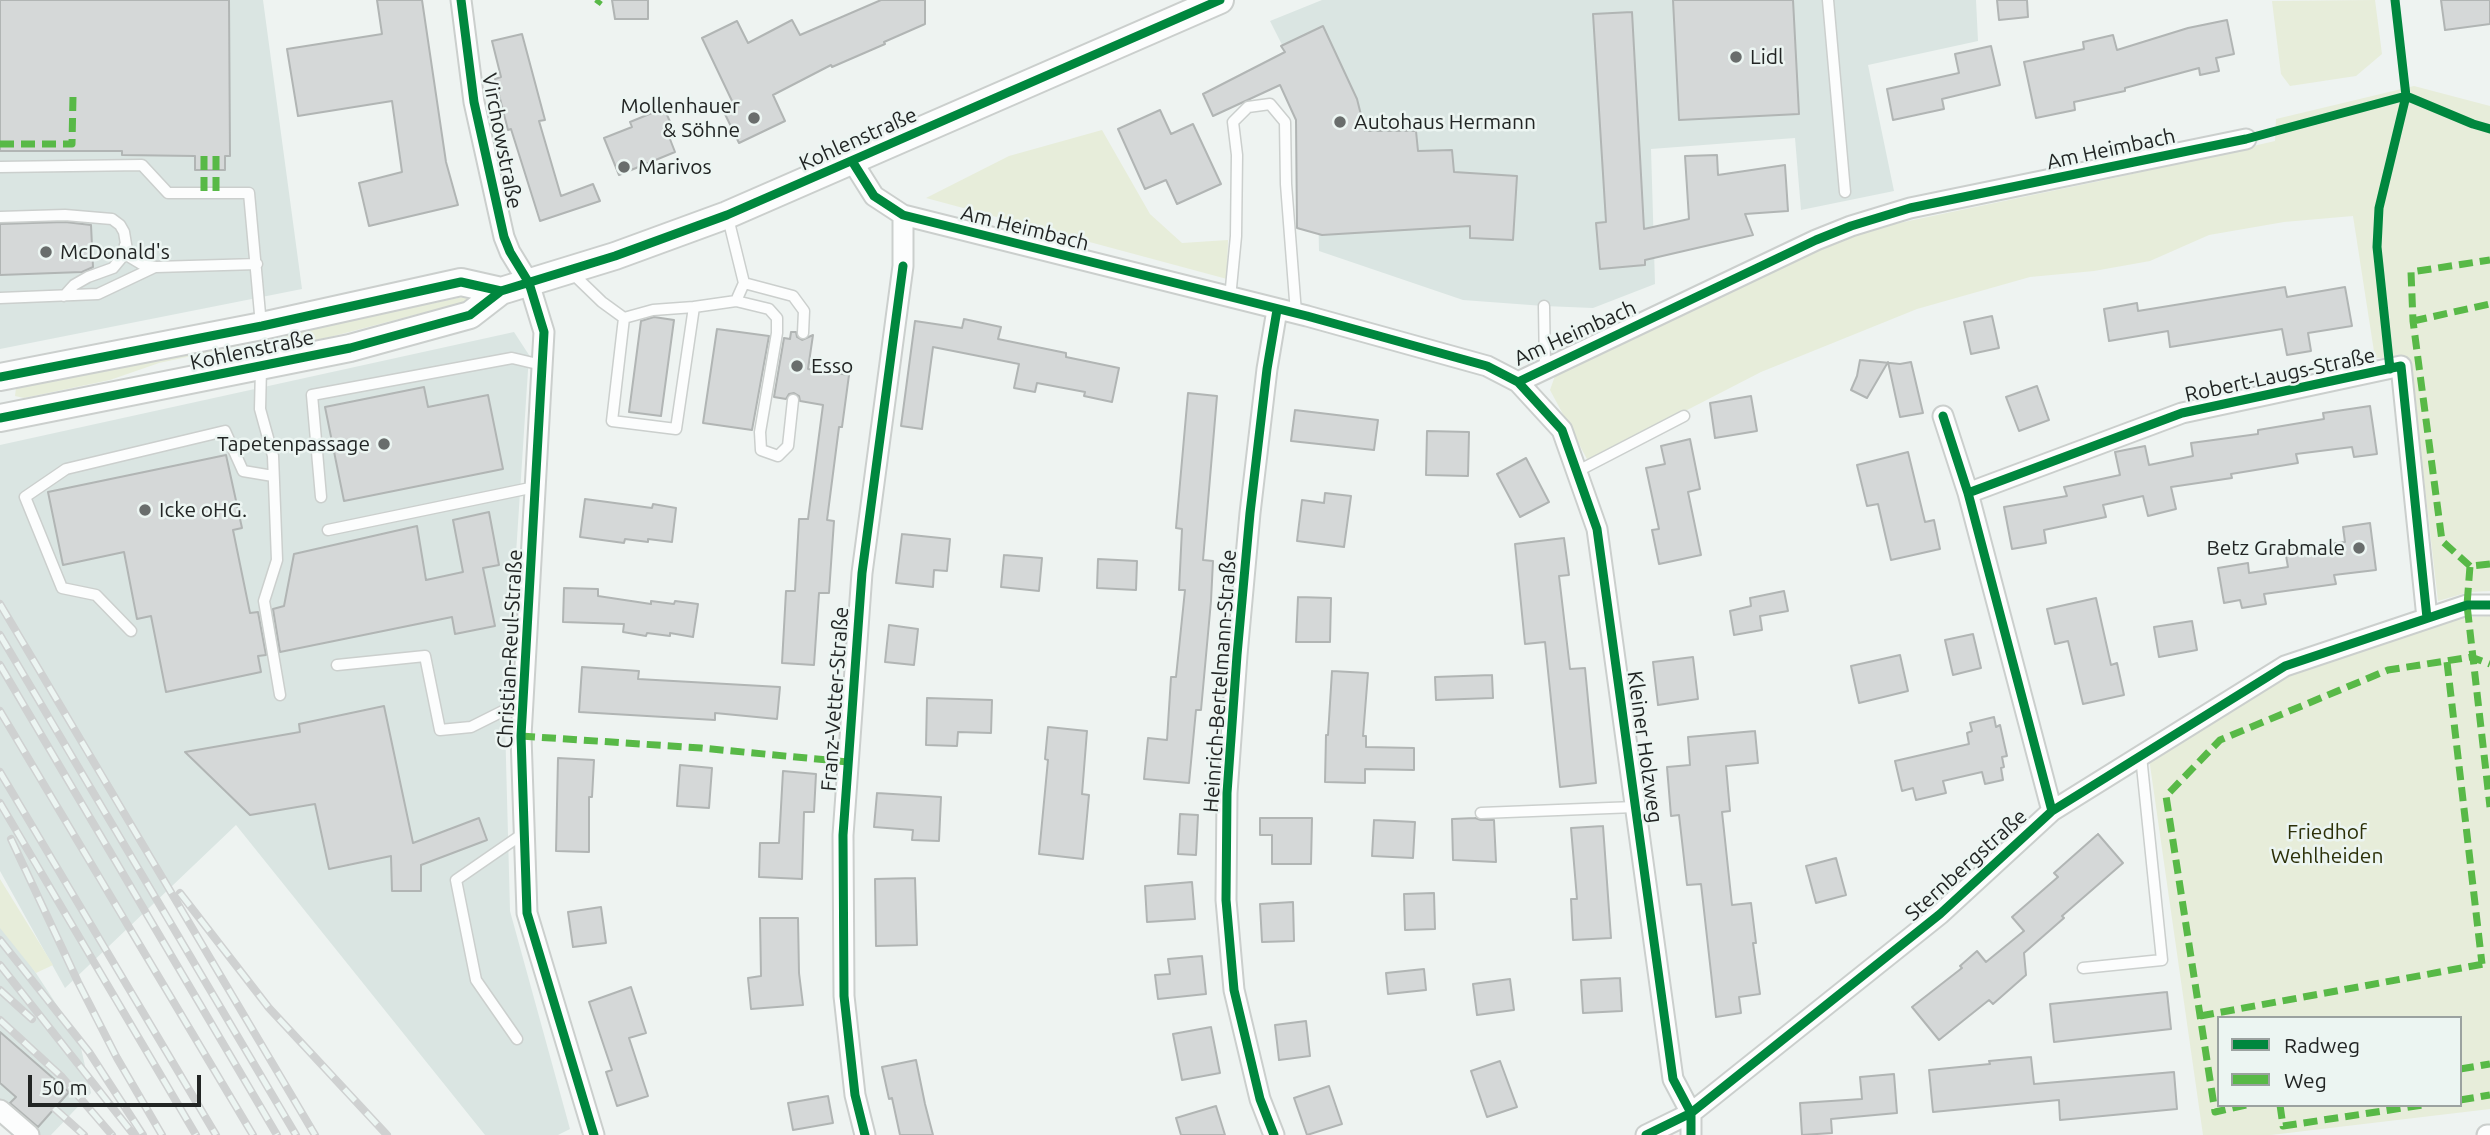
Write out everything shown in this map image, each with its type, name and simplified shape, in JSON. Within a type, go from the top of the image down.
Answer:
[{"type":"main road","name":"Kohlenstraße","points":[[0,418],[261,367],[371,343],[470,316],[501,291],[727,215],[1220,0]]},
{"type":"main road","name":"Kohlenstraße","points":[[0,377],[261,326],[461,282],[501,291]]},
{"type":"main road","name":"Kohlenstraße","points":[[261,326],[261,367]]},
{"type":"street","name":"Virchowstraße","points":[[461,0],[474,102],[504,237],[529,283]]},
{"type":"street","name":"Am Heimbach","points":[[852,161],[874,195],[903,215],[1287,312],[1487,366],[1518,382],[1816,240],[1851,226],[1910,208],[2246,139]]},
{"type":"street","name":"Franz-Vetter-Straße","points":[[865,1135],[855,1095],[844,996],[843,835],[862,573],[903,266],[903,215]]},
{"type":"street","name":"Christian-Reul-Straße","points":[[529,283],[544,332],[521,736],[527,913],[594,1135]]},
{"type":"street","name":"Heinrich-Bertelmann-Straße","points":[[1274,1135],[1260,1099],[1234,990],[1226,900],[1227,793],[1250,513],[1267,369],[1287,312]]},
{"type":"street","name":"Robert-Laugs-Straße","points":[[1968,493],[2182,413],[2401,366],[2427,618]]},
{"type":"street","name":"Kleiner Holzweg","points":[[1518,382],[1562,430],[1597,529],[1673,1079],[1691,1113],[1691,1135]]},
{"type":"street","points":[[1943,416],[1968,493],[2052,811]]},
{"type":"street","name":"Sternbergstraße","points":[[1646,1135],[1691,1113],[1940,914],[2052,811],[2285,666],[2427,618],[2467,606],[2490,604]]},
{"type":"street","points":[[0,1110],[29,1135]]},
{"type":"lane","points":[[1828,0],[1845,192]]},
{"type":"lane","points":[[1230,298],[1236,236],[1237,155],[1233,122],[1248,107],[1269,104],[1285,122],[1287,312]]},
{"type":"lane","points":[[0,167],[142,165],[168,193],[249,193],[261,326]]},
{"type":"lane","points":[[0,217],[65,215],[111,219],[120,225],[128,256],[143,265],[156,267],[257,264]]},
{"type":"lane","points":[[727,215],[744,283],[736,301]]},
{"type":"lane","points":[[64,296],[74,285],[113,268],[123,256],[125,243]]},
{"type":"lane","points":[[0,298],[98,295],[156,267]]},
{"type":"lane","points":[[570,270],[602,302],[624,318]]},
{"type":"lane","points":[[744,283],[793,296],[804,311],[803,333]]},
{"type":"lane","points":[[624,318],[653,310],[736,301],[769,309],[777,318],[777,333],[760,432],[761,450],[778,456],[788,446],[793,400]]},
{"type":"lane","points":[[1544,306],[1545,368]]},
{"type":"lane","points":[[624,318],[612,421],[676,429],[694,307]]},
{"type":"lane","points":[[321,498],[312,395],[512,358],[542,365]]},
{"type":"lane","points":[[261,367],[260,409],[273,456],[277,560],[264,601],[280,695]]},
{"type":"lane","points":[[1576,472],[1684,416]]},
{"type":"lane","points":[[131,631],[96,595],[62,588],[25,497],[66,469],[225,431],[243,471],[274,476]]},
{"type":"lane","points":[[328,530],[535,487]]},
{"type":"lane","points":[[337,665],[425,656],[440,730],[471,727],[523,701]]},
{"type":"lane","points":[[2083,968],[2162,960],[2141,756]]},
{"type":"lane","points":[[1481,813],[1635,807]]},
{"type":"lane","points":[[517,1039],[476,980],[456,880],[524,832]]},
{"type":"shaded area","points":[[0,0],[263,0],[302,289],[0,349]]},
{"type":"shaded area","points":[[1322,0],[1976,0],[1978,41],[1868,65],[1894,191],[1801,210],[1795,138],[1651,149],[1655,284],[1593,308],[1544,306],[1463,300],[1319,251],[1316,112],[1270,21]]},
{"type":"shaded area","points":[[514,332],[529,355],[505,722],[510,911],[570,1129],[558,1135],[485,1135],[236,825],[65,988],[0,871],[0,445]]},
{"type":"shaded area","points":[[0,918],[79,1039],[91,1093],[51,1135],[36,1135],[0,1101]]},
{"type":"green space","points":[[2375,0],[2382,54],[2356,76],[2290,86],[2281,74],[2272,1]]},
{"type":"green space","points":[[2414,86],[2490,106],[2490,591],[2469,592],[2438,601],[2410,358],[2375,358],[2353,216],[2284,222],[2209,235],[2150,261],[2094,271],[2030,277],[1917,309],[1761,372],[1588,461],[1550,390],[1556,373],[1832,244],[1880,227],[2275,141],[2276,119]]},
{"type":"green space","points":[[1102,130],[1150,214],[1182,243],[1228,240],[1227,279],[926,198],[1009,156]]},
{"type":"green space","points":[[473,295],[472,300],[284,349],[281,334]]},
{"type":"green space","points":[[244,341],[238,346],[159,363],[110,380],[24,398],[15,396],[16,388],[21,385]]},
{"type":"green space","name":"Friedhof Wehlheiden","points":[[2490,616],[2490,1109],[2271,1135],[2203,1135],[2149,758],[2291,672],[2467,617]]},
{"type":"green space","points":[[0,879],[53,965],[36,973],[0,928]]},
{"type":"building","points":[[0,0],[229,0],[230,156],[225,156],[225,170],[195,170],[195,156],[122,155],[122,151],[0,151]]},
{"type":"building","points":[[377,0],[422,0],[446,162],[458,205],[369,226],[359,183],[402,172],[392,101],[298,116],[287,49],[382,34]]},
{"type":"building","points":[[612,0],[648,0],[648,19],[615,19]]},
{"type":"building","points":[[881,0],[925,0],[925,24],[884,42],[885,44],[832,67],[831,65],[773,95],[785,121],[739,143],[722,108],[733,103],[702,38],[737,21],[748,43],[792,20],[800,35]]},
{"type":"building","name":"Lidl","points":[[1673,0],[1793,0],[1799,114],[1679,120]]},
{"type":"building","points":[[1997,0],[2027,0],[2028,17],[1999,20]]},
{"type":"building","points":[[2441,0],[2490,0],[2490,24],[2445,30]]},
{"type":"building","points":[[1632,12],[1644,229],[1689,219],[1685,156],[1717,155],[1718,175],[1785,165],[1788,211],[1745,214],[1753,235],[1645,260],[1645,265],[1600,269],[1596,223],[1606,222],[1593,14]]},
{"type":"building","points":[[2227,20],[2234,54],[2216,58],[2219,71],[2200,75],[2199,68],[2125,88],[2125,91],[2074,102],[2075,110],[2036,118],[2024,62],[2084,49],[2083,42],[2113,35],[2117,50],[2188,28]]},
{"type":"building","name":"Autohaus Hermann","points":[[1323,26],[1357,99],[1365,131],[1416,131],[1418,151],[1452,150],[1454,172],[1517,176],[1513,240],[1470,238],[1470,226],[1322,235],[1297,228],[1296,120],[1280,85],[1213,116],[1203,94],[1285,52],[1281,46]]},
{"type":"building","points":[[522,34],[545,120],[539,121],[561,196],[593,184],[600,201],[540,221],[511,129],[508,130],[495,79],[501,77],[492,41]]},
{"type":"building","points":[[1991,46],[2000,85],[1942,99],[1944,109],[1893,120],[1887,89],[1959,73],[1955,54]]},
{"type":"building","points":[[664,108],[674,131],[668,134],[675,152],[619,175],[604,138],[632,127],[630,122]]},
{"type":"building","points":[[1160,110],[1171,134],[1193,124],[1221,184],[1177,204],[1166,180],[1145,189],[1118,129]]},
{"type":"building","name":"McDonald's","points":[[65,222],[91,225],[93,267],[82,272],[0,275],[0,224]]},
{"type":"building","points":[[2285,287],[2287,297],[2345,287],[2352,326],[2308,333],[2311,351],[2287,355],[2282,329],[2170,347],[2168,331],[2109,341],[2104,309],[2137,303],[2138,311]]},
{"type":"building","points":[[1992,316],[1999,348],[1971,354],[1964,322]]},
{"type":"building","points":[[654,317],[674,320],[661,416],[629,412],[641,321]]},
{"type":"building","points":[[964,319],[1001,327],[998,339],[1066,353],[1066,357],[1119,368],[1112,402],[1084,396],[1085,392],[1037,383],[1035,392],[1014,388],[1019,364],[933,347],[922,429],[901,426],[915,321],[962,328]]},
{"type":"building","points":[[717,329],[769,336],[752,430],[703,423]]},
{"type":"building","points":[[791,332],[796,332],[797,337],[802,340],[813,335],[808,369],[849,375],[827,520],[834,521],[829,593],[819,593],[814,665],[782,663],[786,591],[795,591],[799,519],[808,519],[823,405],[800,401],[799,396],[794,393],[789,394],[786,399],[774,397],[784,338],[790,339]]},
{"type":"building","points":[[1860,360],[1888,363],[1867,398],[1851,390]]},
{"type":"building","points":[[1911,362],[1923,413],[1900,417],[1888,363]]},
{"type":"building","points":[[2037,386],[2049,420],[2019,431],[2006,397]]},
{"type":"building","name":"Tapetenpassage","points":[[424,387],[428,407],[488,395],[503,469],[344,501],[325,407]]},
{"type":"building","points":[[1188,393],[1217,396],[1203,560],[1213,561],[1211,601],[1201,710],[1196,710],[1189,783],[1144,779],[1148,738],[1167,740],[1171,677],[1176,677],[1185,590],[1179,590],[1182,529],[1176,528]]},
{"type":"building","points":[[1751,396],[1757,431],[1715,438],[1710,403]]},
{"type":"building","points":[[2370,406],[2377,454],[2354,457],[2352,447],[2296,454],[2298,463],[2231,474],[2232,478],[2171,487],[2176,509],[2148,516],[2143,496],[2103,505],[2106,517],[2044,530],[2046,543],[2012,549],[2004,507],[2067,496],[2064,487],[2120,475],[2115,452],[2145,446],[2149,465],[2193,456],[2191,443],[2258,434],[2258,430],[2324,419],[2323,413]]},
{"type":"building","points":[[1295,410],[1378,420],[1374,450],[1291,441]]},
{"type":"building","points":[[1427,431],[1469,432],[1468,476],[1426,475]]},
{"type":"building","points":[[1690,439],[1700,489],[1688,492],[1701,555],[1659,564],[1652,530],[1659,529],[1646,468],[1665,464],[1661,446]]},
{"type":"building","points":[[1908,452],[1925,522],[1934,520],[1940,549],[1891,560],[1878,504],[1867,506],[1857,465]]},
{"type":"building","points":[[226,455],[242,528],[233,530],[250,613],[258,612],[266,655],[258,656],[261,672],[166,692],[151,616],[137,619],[124,552],[63,565],[48,492]]},
{"type":"building","points":[[1526,458],[1549,502],[1520,517],[1497,474]]},
{"type":"building","points":[[1325,493],[1351,496],[1344,547],[1297,541],[1302,500],[1324,503]]},
{"type":"building","points":[[585,499],[652,508],[653,504],[676,508],[672,542],[625,539],[624,543],[580,537]]},
{"type":"building","points":[[489,512],[499,565],[483,568],[495,626],[455,634],[452,617],[280,652],[273,609],[284,606],[294,554],[417,526],[426,580],[463,572],[453,520]]},
{"type":"building","points":[[2370,523],[2376,570],[2334,575],[2336,584],[2264,594],[2266,604],[2242,608],[2240,600],[2224,603],[2218,568],[2248,563],[2249,573],[2288,567],[2285,550],[2345,542],[2343,527]]},
{"type":"building","points":[[902,534],[950,539],[947,571],[934,570],[933,587],[896,583]]},
{"type":"building","points":[[1564,538],[1569,575],[1559,576],[1570,669],[1585,668],[1596,783],[1560,787],[1545,642],[1525,644],[1515,544]]},
{"type":"building","points":[[1004,555],[1042,558],[1039,591],[1001,587]]},
{"type":"building","points":[[1098,559],[1137,561],[1136,590],[1097,588]]},
{"type":"building","points":[[564,588],[598,589],[598,596],[651,604],[651,601],[698,604],[693,637],[670,633],[670,636],[647,633],[646,636],[623,632],[624,624],[563,622]]},
{"type":"building","points":[[1784,591],[1788,611],[1760,616],[1762,630],[1734,635],[1730,611],[1751,606],[1750,598]]},
{"type":"building","points":[[1298,597],[1331,598],[1330,642],[1296,642]]},
{"type":"building","points":[[2096,598],[2111,665],[2117,663],[2124,695],[2083,704],[2068,641],[2055,644],[2047,609]]},
{"type":"building","points":[[2192,621],[2197,650],[2159,657],[2154,627]]},
{"type":"building","points":[[889,625],[918,629],[914,665],[885,662]]},
{"type":"building","points":[[1973,634],[1981,668],[1953,675],[1945,640]]},
{"type":"building","points":[[1900,655],[1908,691],[1859,703],[1851,666]]},
{"type":"building","points":[[1693,657],[1698,699],[1658,705],[1653,662]]},
{"type":"building","points":[[582,667],[639,671],[638,679],[780,687],[777,719],[715,713],[715,720],[579,712]]},
{"type":"building","points":[[1332,671],[1368,673],[1363,736],[1366,736],[1366,747],[1414,748],[1414,770],[1365,769],[1365,783],[1325,782]]},
{"type":"building","points":[[1492,675],[1493,698],[1436,700],[1435,677]]},
{"type":"building","points":[[927,698],[992,700],[991,733],[958,732],[957,746],[926,745]]},
{"type":"building","points":[[384,706],[413,843],[479,818],[487,840],[421,865],[421,891],[392,891],[391,856],[329,869],[315,804],[250,815],[185,752],[300,732],[299,724]]},
{"type":"building","points":[[1994,717],[1996,727],[2000,725],[2007,756],[2002,757],[2003,780],[1985,784],[1982,772],[1943,781],[1946,793],[1916,800],[1913,788],[1902,791],[1895,761],[1969,744],[1967,733],[1972,731],[1970,723]]},
{"type":"building","points":[[1048,727],[1087,731],[1082,794],[1089,795],[1083,859],[1039,854],[1048,760],[1045,759]]},
{"type":"building","points":[[1755,731],[1758,763],[1726,766],[1730,811],[1722,812],[1732,905],[1751,903],[1760,994],[1739,997],[1741,1013],[1716,1017],[1701,884],[1687,885],[1679,815],[1671,816],[1667,767],[1690,765],[1688,737]]},
{"type":"building","points":[[558,758],[594,760],[592,797],[589,797],[589,852],[556,851]]},
{"type":"building","points":[[680,765],[712,768],[709,808],[677,806]]},
{"type":"building","points":[[783,771],[816,774],[814,812],[804,812],[802,879],[759,877],[760,843],[779,843]]},
{"type":"building","points":[[877,793],[941,797],[939,841],[912,840],[913,830],[874,827]]},
{"type":"building","points":[[1180,814],[1198,815],[1196,855],[1178,854]]},
{"type":"building","points":[[1260,818],[1312,818],[1311,864],[1272,864],[1272,835],[1260,835]]},
{"type":"building","points":[[1452,819],[1494,820],[1496,862],[1453,860]]},
{"type":"building","points":[[1374,820],[1415,822],[1413,858],[1372,856]]},
{"type":"building","points":[[1603,826],[1611,938],[1573,940],[1571,899],[1577,899],[1571,828]]},
{"type":"building","points":[[2098,834],[2123,863],[2024,953],[2026,975],[1993,1004],[1989,1000],[1939,1040],[1912,1007],[1962,968],[1960,966],[1977,951],[1986,962],[2024,931],[2012,917],[2058,877],[2054,873]]},
{"type":"building","points":[[1836,858],[1846,895],[1816,903],[1806,866]]},
{"type":"building","points":[[915,878],[917,945],[876,946],[875,879]]},
{"type":"building","points":[[1192,882],[1195,919],[1147,922],[1145,886]]},
{"type":"building","points":[[1434,893],[1435,929],[1405,930],[1404,894]]},
{"type":"building","points":[[1293,902],[1294,941],[1262,942],[1260,904]]},
{"type":"building","points":[[601,907],[606,943],[573,947],[568,912]]},
{"type":"building","points":[[760,918],[798,918],[799,973],[803,1005],[751,1009],[748,978],[761,976]]},
{"type":"building","points":[[1202,956],[1206,994],[1158,999],[1155,975],[1170,974],[1168,959]]},
{"type":"building","points":[[1424,969],[1426,990],[1388,994],[1386,973]]},
{"type":"building","points":[[1620,978],[1622,1011],[1583,1013],[1581,980]]},
{"type":"building","points":[[1510,979],[1514,1010],[1477,1015],[1473,984]]},
{"type":"building","points":[[631,987],[646,1033],[629,1038],[648,1096],[617,1106],[606,1072],[612,1070],[589,1002]]},
{"type":"building","points":[[2167,992],[2171,1029],[2054,1042],[2050,1004]]},
{"type":"building","points":[[1306,1021],[1310,1056],[1279,1060],[1275,1025]]},
{"type":"building","points":[[1211,1027],[1220,1073],[1182,1080],[1173,1034]]},
{"type":"building","points":[[0,1032],[69,1092],[38,1127],[10,1103],[16,1097],[0,1083]]},
{"type":"building","points":[[2031,1057],[2034,1084],[2174,1072],[2177,1109],[2060,1120],[2059,1100],[1933,1112],[1929,1070]]},
{"type":"building","points":[[916,1060],[933,1135],[900,1135],[892,1098],[889,1099],[882,1067]]},
{"type":"building","points":[[1500,1061],[1517,1107],[1487,1117],[1471,1071]]},
{"type":"building","points":[[1894,1074],[1897,1113],[1831,1119],[1832,1133],[1802,1135],[1800,1103],[1862,1099],[1860,1077]]},
{"type":"building","points":[[1329,1086],[1342,1124],[1307,1135],[1294,1098]]},
{"type":"building","points":[[828,1096],[833,1123],[793,1130],[788,1103]]},
{"type":"building","points":[[1216,1106],[1225,1135],[1181,1135],[1176,1118]]},
{"type":"railway","points":[[0,604],[315,1135]]},
{"type":"railway","points":[[0,635],[296,1135]]},
{"type":"railway","points":[[0,665],[277,1135]]},
{"type":"railway","points":[[0,711],[253,1135]]},
{"type":"railway","points":[[0,772],[216,1135]]},
{"type":"railway","points":[[0,803],[196,1135]]},
{"type":"railway","points":[[11,839],[78,982],[117,1058],[162,1135]]},
{"type":"railway","points":[[180,893],[269,1008],[387,1135]]},
{"type":"railway","points":[[0,940],[89,1052],[143,1135]]},
{"type":"railway","points":[[0,965],[134,1135]]},
{"type":"railway","points":[[0,990],[32,1019]]},
{"type":"railway","points":[[0,1020],[62,1077],[112,1135]]},
{"type":"railway","points":[[54,1108],[84,1135]]},
{"type":"marked path","points":[[597,4],[600,0]]},
{"type":"marked path","points":[[0,144],[72,144],[73,96]]},
{"type":"marked path","points":[[204,156],[204,193]]},
{"type":"marked path","points":[[216,156],[216,193]]},
{"type":"marked path","points":[[2470,566],[2442,541],[2413,321],[2411,272],[2490,260]]},
{"type":"marked path","points":[[2413,321],[2490,304]]},
{"type":"marked path","points":[[2490,564],[2470,566],[2467,605],[2490,807]]},
{"type":"marked path","points":[[2237,1107],[2215,1112],[2166,796],[2220,740],[2388,670],[2471,657],[2490,664]]},
{"type":"marked path","points":[[2447,662],[2482,964]]},
{"type":"marked path","points":[[521,736],[701,748],[848,762]]},
{"type":"marked path","points":[[2200,1016],[2489,963]]},
{"type":"marked path","points":[[2462,1069],[2490,1064]]},
{"type":"marked path","points":[[2462,1100],[2490,1095]]},
{"type":"marked path","points":[[2280,1107],[2283,1126],[2410,1107]]},
{"type":"cycle path","points":[[461,0],[474,102],[504,237],[529,283],[544,332],[521,736],[527,913],[594,1135]]},
{"type":"cycle path","points":[[0,418],[350,348],[470,315],[501,291],[615,256],[727,215],[1220,0]]},
{"type":"cycle path","points":[[2390,369],[2377,247],[2379,208],[2406,96],[2395,0]]},
{"type":"cycle path","points":[[1518,382],[1816,240],[1910,208],[2246,139],[2406,96],[2490,129]]},
{"type":"cycle path","points":[[852,161],[874,196],[903,215],[1307,316],[1487,366],[1518,382],[1562,430],[1597,529],[1673,1079],[1691,1113],[1691,1135]]},
{"type":"cycle path","points":[[865,1135],[855,1095],[844,996],[843,835],[862,573],[903,266]]},
{"type":"cycle path","points":[[0,377],[262,326],[461,282],[501,291]]},
{"type":"cycle path","points":[[1274,1135],[1260,1099],[1234,990],[1226,900],[1227,793],[1237,655],[1250,513],[1267,369],[1277,310]]},
{"type":"cycle path","points":[[1968,493],[2182,413],[2401,366],[2427,618]]},
{"type":"cycle path","points":[[1943,416],[1968,493],[2052,811]]},
{"type":"cycle path","points":[[1646,1135],[1691,1113],[1940,914],[2052,811],[2285,666],[2467,605],[2490,605]]},
{"type":"place","name":"Lidl","points":[[1736,57]]},
{"type":"place","name":"Mollenhauer & Söhne","points":[[754,118]]},
{"type":"place","name":"Autohaus Hermann","points":[[1340,122]]},
{"type":"place","name":"Marivos","points":[[624,167]]},
{"type":"place","name":"McDonald's","points":[[46,252]]},
{"type":"place","name":"Esso","points":[[797,366]]},
{"type":"place","name":"Tapetenpassage","points":[[384,444]]},
{"type":"place","name":"Icke oHG.","points":[[145,510]]},
{"type":"place","name":"Betz Grabmale","points":[[2359,548]]}]
